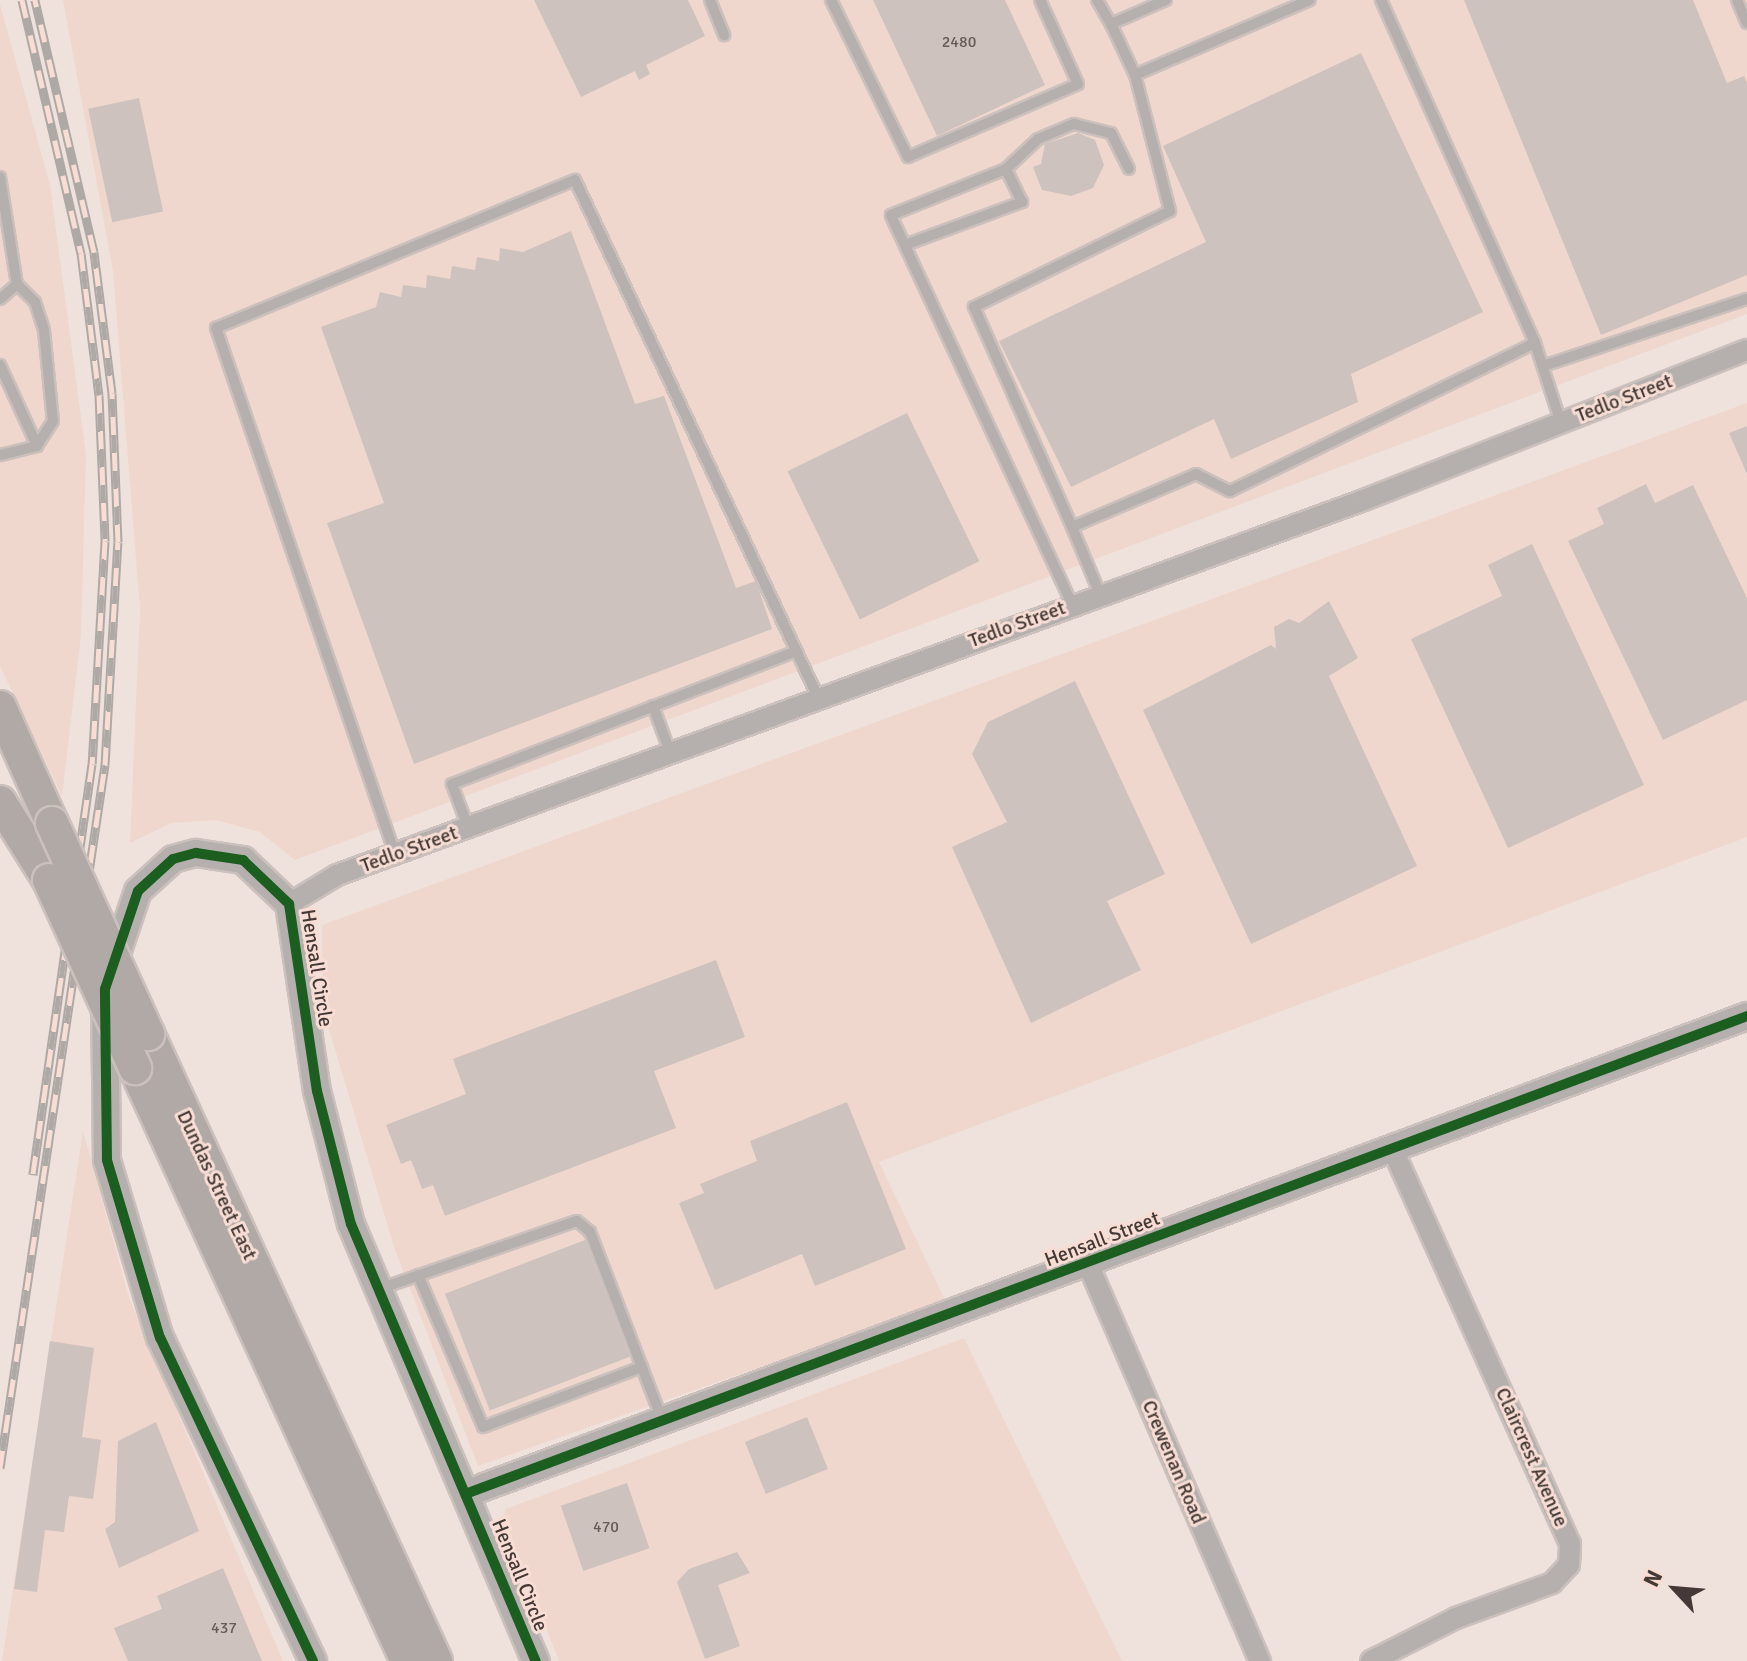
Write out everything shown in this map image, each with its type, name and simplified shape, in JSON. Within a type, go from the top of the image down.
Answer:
[{"type":"main road","name":"Dundas Street East","points":[[0,707],[436,1661]]},
{"type":"main road","name":"Dundas Street East","points":[[0,802],[49,880],[407,1661]]},
{"type":"street","name":"Tedlo Street","points":[[289,904],[337,875],[1561,423],[1747,350]]},
{"type":"street","name":"Hensall Circle","points":[[313,1661],[160,1338],[124,1229],[102,1115],[105,989],[131,905],[149,878],[184,855],[220,853],[263,873],[289,904],[334,1168],[377,1290],[468,1493],[536,1661]]},
{"type":"street","name":"Hensall Street","points":[[468,1493],[1747,1016]]},
{"type":"street","name":"Claircrest Avenue","points":[[1371,1661],[1456,1618],[1552,1583],[1569,1565],[1570,1544],[1392,1148]]},
{"type":"street","name":"Crewenan Road","points":[[1088,1264],[1260,1661]]},
{"type":"lane","points":[[710,0],[724,35]]},
{"type":"lane","points":[[831,0],[908,157],[1078,84],[1040,0]]},
{"type":"lane","points":[[1097,0],[1135,75],[1170,211],[974,307],[1100,594]]},
{"type":"lane","points":[[1111,24],[1166,0]]},
{"type":"lane","points":[[1135,75],[1310,0]]},
{"type":"lane","points":[[1381,0],[1535,343],[1561,423]]},
{"type":"lane","points":[[1737,0],[1747,23]]},
{"type":"lane","points":[[1072,604],[891,215],[1006,169],[1038,139],[1074,124],[1111,133],[1129,169]]},
{"type":"lane","points":[[905,245],[1022,202],[1006,169]]},
{"type":"lane","points":[[0,177],[17,284],[35,302],[51,367],[53,421],[37,446],[0,455]]},
{"type":"lane","points":[[395,854],[216,328],[575,180],[818,697]]},
{"type":"lane","points":[[0,299],[17,284]]},
{"type":"lane","points":[[1543,366],[1747,299]]},
{"type":"lane","points":[[1072,527],[1196,474],[1230,491],[1535,343]]},
{"type":"lane","points":[[0,365],[37,446]]},
{"type":"lane","points":[[468,827],[452,784],[796,651]]},
{"type":"lane","points":[[653,706],[670,752]]},
{"type":"lane","points":[[377,1290],[577,1221],[590,1232],[663,1421]]},
{"type":"lane","points":[[418,1275],[483,1427],[642,1367]]},
{"type":"shaded area","points":[[63,0],[1747,0],[1747,314],[295,860],[260,832],[216,820],[171,823],[130,843],[140,609],[113,271]]},
{"type":"shaded area","points":[[0,4],[50,185],[86,455],[81,635],[62,796],[0,666]]},
{"type":"shaded area","points":[[1747,403],[1747,837],[879,1162],[946,1302],[478,1466],[394,1247],[323,1009],[322,925]]},
{"type":"shaded area","points":[[83,1131],[129,1298],[283,1661],[2,1661]]},
{"type":"shaded area","points":[[964,1338],[1122,1661],[559,1661],[503,1519],[506,1509]]},
{"type":"building","points":[[534,0],[688,0],[705,36],[646,65],[650,74],[639,80],[635,71],[581,97]]},
{"type":"building","points":[[873,0],[1005,0],[1045,85],[937,136]]},
{"type":"building","points":[[1464,0],[1693,0],[1727,83],[1744,76],[1747,83],[1747,275],[1601,335]]},
{"type":"building","points":[[1361,53],[1483,312],[1351,374],[1358,402],[1231,459],[1214,419],[1071,487],[999,341],[1206,242],[1163,146]]},
{"type":"building","points":[[139,98],[163,211],[112,222],[88,109]]},
{"type":"building","points":[[1078,133],[1095,140],[1104,165],[1093,188],[1071,196],[1042,190],[1033,167],[1041,164],[1045,144]]},
{"type":"building","points":[[571,231],[635,404],[664,396],[736,588],[756,581],[772,629],[414,764],[327,523],[384,503],[321,327],[376,307],[380,292],[401,297],[403,285],[426,288],[427,275],[450,279],[452,266],[475,270],[477,257],[499,261],[500,248],[523,252]]},
{"type":"building","points":[[907,413],[979,561],[860,620],[787,471]]},
{"type":"building","points":[[1747,426],[1747,474],[1729,433]]},
{"type":"building","points":[[1646,484],[1655,503],[1693,485],[1747,598],[1747,700],[1663,740],[1568,541],[1604,524],[1597,508]]},
{"type":"building","points":[[1532,544],[1644,785],[1508,848],[1411,639],[1502,596],[1488,565]]},
{"type":"building","points":[[1329,601],[1358,658],[1329,676],[1417,866],[1251,944],[1143,710],[1271,645],[1276,649],[1274,627],[1289,619],[1299,623]]},
{"type":"building","points":[[1075,681],[1165,874],[1107,901],[1141,970],[1031,1023],[952,847],[1007,822],[972,754],[988,722]]},
{"type":"building","points":[[716,960],[745,1037],[654,1071],[676,1128],[445,1216],[433,1185],[422,1189],[411,1160],[401,1164],[386,1125],[466,1094],[453,1059]]},
{"type":"building","points":[[847,1102],[906,1249],[815,1286],[802,1254],[715,1290],[679,1203],[704,1193],[700,1184],[757,1161],[750,1141]]},
{"type":"building","points":[[585,1240],[630,1357],[490,1410],[445,1294]]},
{"type":"building","points":[[50,1341],[94,1348],[82,1437],[101,1440],[93,1499],[69,1496],[64,1532],[45,1530],[37,1592],[14,1589]]},
{"type":"building","points":[[807,1417],[828,1469],[766,1494],[745,1442]]},
{"type":"building","points":[[156,1422],[199,1531],[119,1568],[105,1529],[115,1522],[118,1441]]},
{"type":"building","points":[[627,1483],[649,1548],[583,1571],[561,1506]]},
{"type":"building","points":[[737,1552],[750,1573],[718,1585],[740,1646],[705,1659],[677,1582],[689,1569]]},
{"type":"building","points":[[223,1568],[262,1661],[128,1661],[114,1628],[162,1609],[157,1596]]},
{"type":"railway","points":[[22,0],[81,253],[99,395],[105,541],[92,764],[33,1175]]},
{"type":"railway","points":[[0,1468],[105,765],[118,542],[112,393],[94,252],[35,0]]},
{"type":"cycle path","points":[[313,1661],[160,1338],[107,1160],[105,989],[138,891],[173,859],[196,853],[243,860],[289,904],[317,1091],[351,1224],[536,1661]]},
{"type":"cycle path","points":[[468,1493],[1747,1016]]}]
